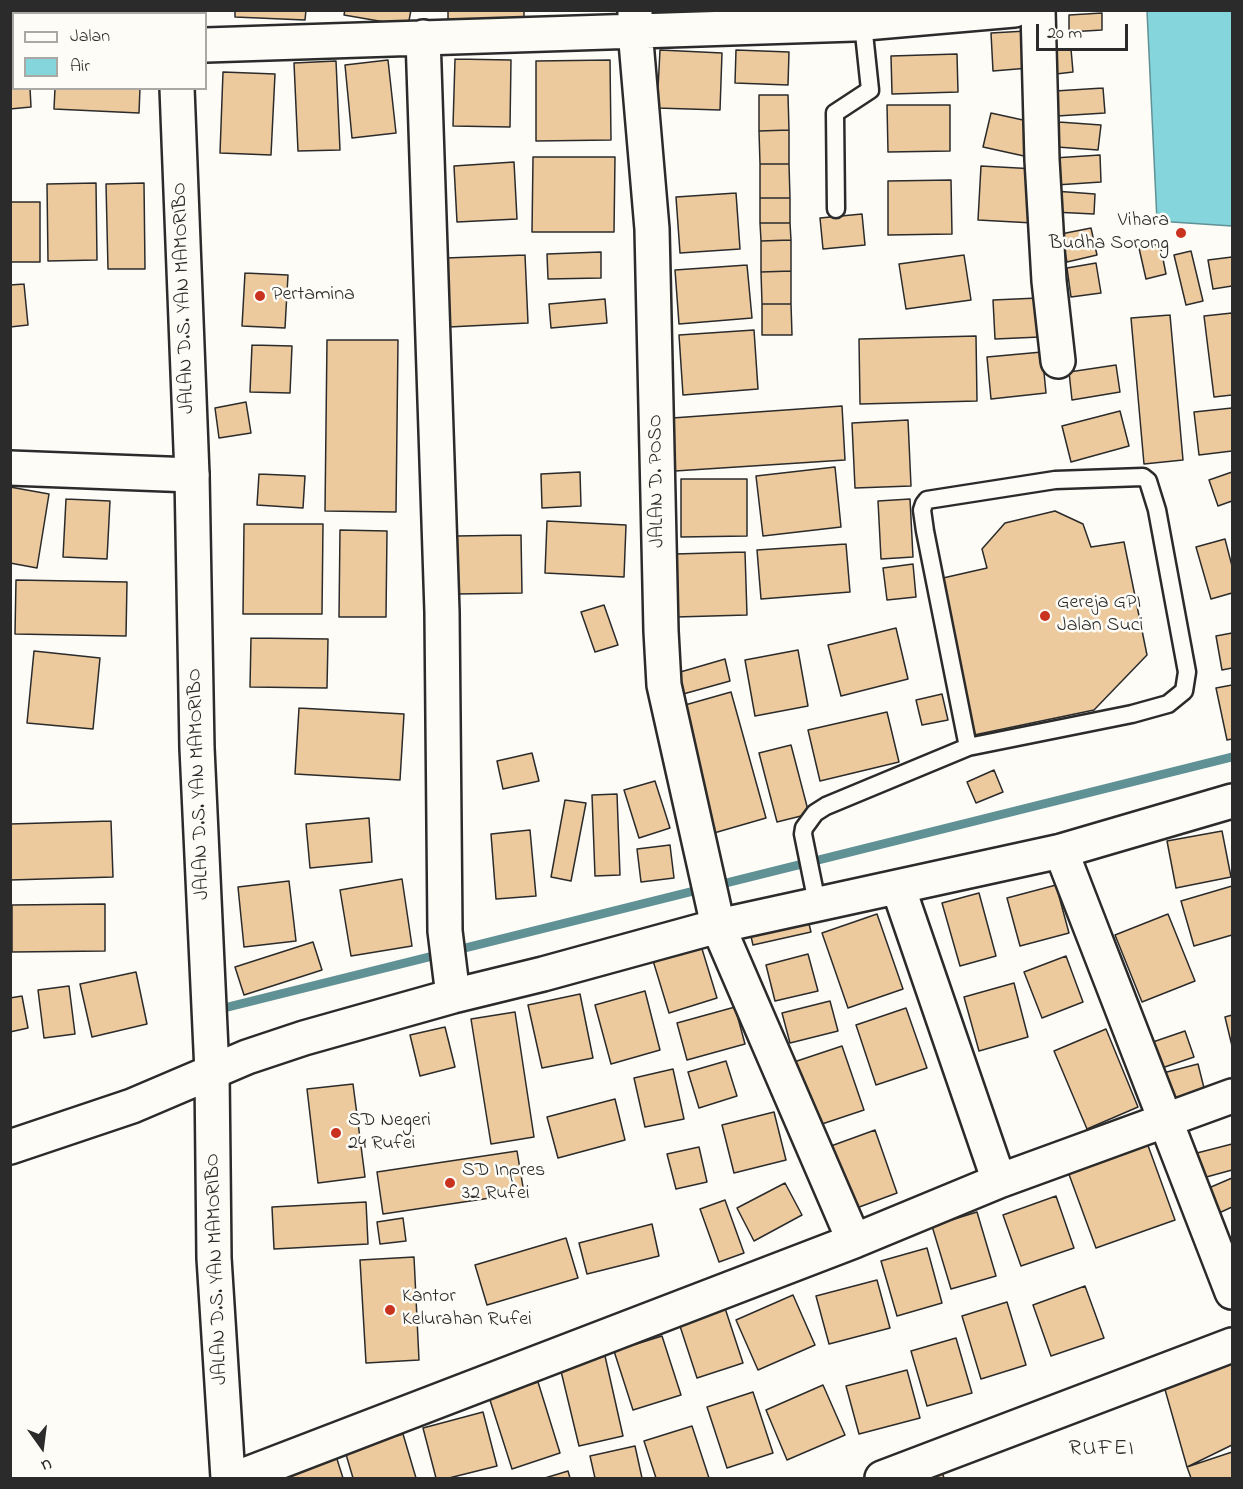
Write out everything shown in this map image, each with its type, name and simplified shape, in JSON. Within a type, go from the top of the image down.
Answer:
[{"type":"street","points":[[207,45],[423,38],[635,20],[864,17],[1014,10]]},
{"type":"street","points":[[1038,10],[1042,160],[1049,281],[1058,361]]},
{"type":"street","name":"JALAN D. POSO","points":[[635,20],[652,229],[664,685],[715,914],[854,1241]]},
{"type":"street","points":[[423,38],[442,612],[445,931],[452,983]]},
{"type":"street","name":"JALAN D.S. YAN MAMORIBO","points":[[177,90],[192,475],[197,748],[212,1072],[214,1258],[228,1479]]},
{"type":"street","points":[[10,468],[192,475]]},
{"type":"street","points":[[10,1146],[132,1106],[212,1072],[452,983],[543,974],[715,914],[817,903],[898,887],[1061,851],[1231,807]]},
{"type":"street","points":[[1061,851],[1233,1292]]},
{"type":"street","points":[[898,887],[999,1181]]},
{"type":"street","points":[[237,1479],[854,1241],[999,1181],[1233,1096]]},
{"type":"street","points":[[882,1479],[1233,1345]]},
{"type":"lane","points":[[836,209],[835,113],[870,90],[864,17]]},
{"type":"lane","points":[[817,903],[804,828],[814,813],[826,806],[968,747],[1132,714],[1168,704],[1184,691],[1187,672],[1157,510],[1148,481],[1143,477],[1055,480],[927,500],[924,504],[922,510],[925,531],[968,747]]},
{"type":"water","points":[[1147,11],[1232,11],[1232,226],[1157,221]]},
{"type":"building","points":[[10,10],[55,10],[55,12],[12,12],[12,22],[10,22]]},
{"type":"building","points":[[235,10],[306,10],[305,20],[235,17]]},
{"type":"building","points":[[345,10],[411,10],[408,26],[344,15]]},
{"type":"building","points":[[448,10],[524,10],[524,21],[448,22]]},
{"type":"building","points":[[1102,13],[1102,30],[1069,32],[1069,15]]},
{"type":"building","points":[[1026,31],[1029,68],[993,71],[991,33]]},
{"type":"building","points":[[10,36],[12,36],[12,90],[30,90],[31,107],[10,109]]},
{"type":"building","points":[[1071,49],[1073,72],[1056,74],[1053,50]]},
{"type":"building","points":[[660,50],[722,53],[720,110],[657,108]]},
{"type":"building","points":[[736,50],[789,52],[788,85],[735,83]]},
{"type":"building","points":[[957,54],[958,92],[892,94],[891,56]]},
{"type":"building","points":[[455,59],[511,60],[510,127],[453,126]]},
{"type":"building","points":[[388,60],[396,133],[352,138],[345,65]]},
{"type":"building","points":[[610,60],[611,140],[536,141],[536,61]]},
{"type":"building","points":[[336,61],[340,150],[298,151],[294,63]]},
{"type":"building","points":[[223,72],[275,74],[271,155],[220,153]]},
{"type":"building","points":[[1103,88],[1105,113],[1057,116],[1055,91]]},
{"type":"building","points":[[55,90],[140,90],[139,113],[54,109]]},
{"type":"building","points":[[759,95],[788,95],[789,130],[759,131]]},
{"type":"building","points":[[887,105],[950,105],[950,151],[888,152]]},
{"type":"building","points":[[991,113],[1032,122],[1024,156],[983,147]]},
{"type":"building","points":[[1059,122],[1101,125],[1098,150],[1057,147]]},
{"type":"building","points":[[789,130],[789,164],[760,164],[759,131]]},
{"type":"building","points":[[1100,155],[1101,182],[1056,185],[1054,158]]},
{"type":"building","points":[[533,157],[615,157],[614,232],[532,232]]},
{"type":"building","points":[[514,162],[517,219],[457,222],[454,166]]},
{"type":"building","points":[[760,164],[789,164],[790,198],[760,198]]},
{"type":"building","points":[[981,166],[1036,169],[1033,223],[978,220]]},
{"type":"building","points":[[951,180],[952,234],[888,235],[888,181]]},
{"type":"building","points":[[96,183],[97,260],[48,261],[47,184]]},
{"type":"building","points":[[144,183],[145,269],[108,269],[106,184]]},
{"type":"building","points":[[1054,191],[1095,194],[1094,214],[1053,212]]},
{"type":"building","points":[[736,193],[740,249],[680,253],[676,197]]},
{"type":"building","points":[[760,198],[790,198],[790,223],[760,223]]},
{"type":"building","points":[[10,202],[40,202],[40,262],[10,262]]},
{"type":"building","points":[[862,214],[865,245],[823,249],[820,218]]},
{"type":"building","points":[[760,223],[790,223],[791,240],[761,241]]},
{"type":"building","points":[[1091,228],[1097,255],[1067,262],[1061,234]]},
{"type":"building","points":[[791,240],[791,271],[761,272],[761,241]]},
{"type":"building","points":[[1160,244],[1166,274],[1146,279],[1139,248]]},
{"type":"building","points":[[1191,251],[1203,301],[1186,305],[1174,255]]},
{"type":"building","points":[[601,252],[601,278],[548,279],[547,254]]},
{"type":"building","points":[[525,255],[528,323],[449,327],[446,258]]},
{"type":"building","points":[[964,255],[971,300],[906,309],[899,264]]},
{"type":"building","points":[[1232,257],[1232,286],[1213,289],[1208,260]]},
{"type":"building","points":[[1096,263],[1101,293],[1071,297],[1067,268]]},
{"type":"building","points":[[747,265],[752,318],[679,324],[675,270]]},
{"type":"building","points":[[791,271],[791,304],[762,304],[761,272]]},
{"type":"building","points":[[245,273],[288,275],[285,328],[242,326]]},
{"type":"building","points":[[24,284],[28,325],[10,327],[10,285]]},
{"type":"building","points":[[1038,298],[1040,337],[995,339],[993,300]]},
{"type":"building","points":[[605,299],[607,323],[551,328],[549,304]]},
{"type":"building","points":[[762,304],[791,304],[792,335],[762,335]]},
{"type":"building","points":[[1232,313],[1232,395],[1214,397],[1204,316]]},
{"type":"building","points":[[1170,315],[1183,460],[1144,464],[1131,318]]},
{"type":"building","points":[[754,330],[758,389],[683,395],[679,335]]},
{"type":"building","points":[[976,336],[977,401],[860,404],[859,339]]},
{"type":"building","points":[[327,340],[398,340],[396,512],[325,511]]},
{"type":"building","points":[[252,345],[292,346],[290,393],[250,392]]},
{"type":"building","points":[[1042,352],[1046,393],[991,399],[987,357]]},
{"type":"building","points":[[1116,365],[1120,392],[1072,400],[1069,372]]},
{"type":"building","points":[[246,402],[251,433],[219,438],[215,408]]},
{"type":"building","points":[[842,406],[845,460],[675,471],[672,418]]},
{"type":"building","points":[[1232,408],[1232,451],[1199,455],[1194,412]]},
{"type":"building","points":[[1120,411],[1129,446],[1071,462],[1062,426]]},
{"type":"building","points":[[908,420],[911,486],[855,488],[852,423]]},
{"type":"building","points":[[835,467],[841,527],[763,536],[756,476]]},
{"type":"building","points":[[580,472],[581,506],[542,508],[541,474]]},
{"type":"building","points":[[1232,472],[1232,501],[1218,506],[1209,480]]},
{"type":"building","points":[[259,474],[305,476],[303,508],[257,505]]},
{"type":"building","points":[[681,479],[747,479],[747,536],[681,537]]},
{"type":"building","points":[[10,487],[49,494],[37,568],[10,563]]},
{"type":"building","points":[[66,499],[110,501],[107,559],[63,557]]},
{"type":"building","points":[[910,499],[913,557],[881,559],[878,501]]},
{"type":"building","name":"Gereja GPI Jalan Suci","points":[[1055,511],[1083,524],[1091,547],[1124,542],[1147,655],[1094,710],[974,735],[943,578],[987,568],[982,549],[1005,523]]},
{"type":"building","points":[[547,521],[626,525],[624,577],[545,573]]},
{"type":"building","points":[[244,524],[323,524],[322,614],[243,614]]},
{"type":"building","points":[[340,530],[387,531],[386,617],[339,617]]},
{"type":"building","points":[[521,535],[522,593],[457,594],[456,536]]},
{"type":"building","points":[[1225,539],[1232,566],[1232,593],[1211,599],[1196,547]]},
{"type":"building","points":[[846,544],[850,592],[761,599],[757,550]]},
{"type":"building","points":[[745,552],[747,615],[676,617],[675,554]]},
{"type":"building","points":[[913,564],[916,597],[887,600],[883,568]]},
{"type":"building","points":[[16,580],[127,582],[126,636],[15,634]]},
{"type":"building","points":[[604,605],[618,645],[595,652],[581,612]]},
{"type":"building","points":[[896,628],[908,679],[841,696],[828,645]]},
{"type":"building","points":[[1232,633],[1232,668],[1222,670],[1216,636]]},
{"type":"building","points":[[251,638],[328,639],[327,688],[250,687]]},
{"type":"building","points":[[798,650],[808,706],[755,716],[745,660]]},
{"type":"building","points":[[34,651],[100,658],[93,729],[27,723]]},
{"type":"building","points":[[725,659],[730,681],[676,696],[670,675]]},
{"type":"building","points":[[1232,685],[1232,739],[1227,740],[1216,688]]},
{"type":"building","points":[[731,692],[766,818],[714,833],[678,707]]},
{"type":"building","points":[[942,694],[948,720],[922,725],[916,700]]},
{"type":"building","points":[[299,708],[404,714],[400,780],[295,774]]},
{"type":"building","points":[[887,712],[899,762],[820,781],[808,730]]},
{"type":"building","points":[[791,745],[809,814],[777,822],[759,753]]},
{"type":"building","points":[[532,753],[539,781],[503,789],[497,761]]},
{"type":"building","points":[[994,770],[1003,792],[976,803],[967,782]]},
{"type":"building","points":[[655,781],[670,828],[639,838],[624,790]]},
{"type":"building","points":[[617,794],[620,875],[595,876],[592,795]]},
{"type":"building","points":[[565,800],[586,803],[571,881],[551,877]]},
{"type":"building","points":[[369,818],[372,862],[310,868],[306,824]]},
{"type":"building","points":[[111,821],[113,877],[10,880],[10,824]]},
{"type":"building","points":[[530,830],[536,896],[496,899],[491,834]]},
{"type":"building","points":[[1222,831],[1231,877],[1176,888],[1167,841]]},
{"type":"building","points":[[670,845],[674,878],[641,882],[637,849]]},
{"type":"building","points":[[402,879],[412,946],[351,956],[340,890]]},
{"type":"building","points":[[289,881],[296,941],[244,947],[238,887]]},
{"type":"building","points":[[1056,885],[1069,933],[1020,946],[1007,898]]},
{"type":"building","points":[[1232,886],[1232,935],[1194,946],[1181,901]]},
{"type":"building","points":[[979,893],[996,956],[960,966],[942,903]]},
{"type":"building","points":[[105,904],[105,951],[12,952],[12,905]]},
{"type":"building","points":[[877,914],[903,989],[848,1008],[822,933]]},
{"type":"building","points":[[1168,914],[1195,981],[1142,1002],[1115,935]]},
{"type":"building","points":[[807,916],[811,932],[753,945],[749,928]]},
{"type":"building","points":[[699,939],[717,998],[669,1013],[651,954]]},
{"type":"building","points":[[313,942],[322,970],[244,995],[235,967]]},
{"type":"building","points":[[808,954],[818,991],[775,1001],[766,965]]},
{"type":"building","points":[[1066,956],[1083,1002],[1042,1018],[1024,972]]},
{"type":"building","points":[[136,972],[147,1024],[92,1037],[80,984]]},
{"type":"building","points":[[1014,983],[1028,1037],[979,1051],[964,997]]},
{"type":"building","points":[[69,986],[75,1034],[44,1038],[38,990]]},
{"type":"building","points":[[645,991],[660,1050],[611,1064],[595,1005]]},
{"type":"building","points":[[580,994],[593,1058],[542,1068],[528,1005]]},
{"type":"building","points":[[22,996],[28,1028],[10,1032],[10,998]]},
{"type":"building","points":[[830,1001],[838,1031],[790,1043],[782,1013]]},
{"type":"building","points":[[735,1007],[745,1044],[687,1060],[677,1023]]},
{"type":"building","points":[[906,1008],[927,1068],[876,1085],[856,1025]]},
{"type":"building","name":"SD Inpres 32 Rufei","points":[[515,1012],[534,1137],[491,1144],[471,1019]]},
{"type":"building","points":[[1232,1015],[1232,1046],[1225,1017]]},
{"type":"building","points":[[445,1027],[455,1067],[420,1076],[410,1035]]},
{"type":"building","points":[[1106,1029],[1138,1107],[1087,1129],[1054,1051]]},
{"type":"building","points":[[1185,1031],[1194,1057],[1156,1070],[1147,1044]]},
{"type":"building","points":[[842,1046],[864,1110],[816,1126],[794,1062]]},
{"type":"building","points":[[726,1061],[737,1096],[699,1108],[688,1072]]},
{"type":"building","points":[[1198,1064],[1205,1092],[1170,1100],[1163,1073]]},
{"type":"building","points":[[673,1069],[684,1119],[645,1127],[634,1078]]},
{"type":"building","name":"SD Negeri 24 Rufei","points":[[353,1084],[365,1177],[318,1183],[307,1089]]},
{"type":"building","points":[[615,1099],[625,1140],[558,1158],[547,1117]]},
{"type":"building","points":[[774,1112],[786,1160],[734,1173],[722,1125]]},
{"type":"building","points":[[875,1130],[897,1193],[854,1209],[831,1146]]},
{"type":"building","points":[[1146,1140],[1175,1220],[1096,1248],[1067,1169]]},
{"type":"building","points":[[1232,1144],[1232,1170],[1199,1179],[1193,1154]]},
{"type":"building","points":[[699,1147],[707,1182],[676,1189],[667,1154]]},
{"type":"building","name":"SD Inpres 32 Rufei","points":[[517,1151],[524,1193],[383,1214],[377,1172]]},
{"type":"building","points":[[1232,1178],[1232,1207],[1208,1218],[1197,1193]]},
{"type":"building","points":[[785,1183],[802,1215],[754,1241],[737,1208]]},
{"type":"building","points":[[1056,1196],[1074,1248],[1021,1266],[1003,1215]]},
{"type":"building","points":[[725,1200],[744,1253],[719,1262],[700,1209]]},
{"type":"building","name":"SD Negeri 24 Rufei","points":[[366,1202],[368,1244],[274,1249],[272,1207]]},
{"type":"building","points":[[977,1212],[996,1276],[951,1289],[932,1226]]},
{"type":"building","points":[[403,1218],[406,1241],[380,1244],[377,1222]]},
{"type":"building","points":[[652,1224],[659,1256],[587,1274],[579,1243]]},
{"type":"building","points":[[566,1238],[578,1278],[487,1305],[475,1265]]},
{"type":"building","points":[[927,1248],[942,1303],[897,1316],[881,1261]]},
{"type":"building","name":"Kantor Kelurahan Rufei","points":[[414,1257],[419,1360],[366,1363],[360,1260]]},
{"type":"building","points":[[877,1280],[890,1328],[829,1344],[816,1296]]},
{"type":"building","points":[[1085,1286],[1104,1338],[1051,1356],[1033,1305]]},
{"type":"building","points":[[793,1295],[815,1345],[758,1370],[736,1320]]},
{"type":"building","points":[[723,1302],[743,1363],[697,1378],[677,1317]]},
{"type":"building","points":[[1007,1302],[1026,1365],[981,1379],[962,1316]]},
{"type":"building","points":[[662,1336],[681,1395],[633,1410],[614,1351]]},
{"type":"building","points":[[956,1338],[972,1393],[927,1406],[911,1351]]},
{"type":"building","points":[[605,1356],[623,1436],[579,1446],[560,1367]]},
{"type":"building","points":[[1232,1358],[1232,1445],[1187,1467],[1164,1386]]},
{"type":"building","points":[[907,1370],[920,1418],[859,1434],[846,1386]]},
{"type":"building","points":[[538,1382],[560,1453],[512,1469],[489,1397]]},
{"type":"building","points":[[823,1385],[845,1435],[787,1460],[766,1410]]},
{"type":"building","points":[[753,1392],[773,1453],[727,1468],[707,1407]]},
{"type":"building","points":[[483,1412],[497,1466],[449,1478],[436,1478],[423,1428]]},
{"type":"building","points":[[692,1426],[709,1478],[656,1478],[644,1441]]},
{"type":"building","points":[[403,1434],[416,1478],[353,1478],[345,1451]]},
{"type":"building","points":[[635,1446],[642,1478],[595,1478],[590,1456]]},
{"type":"building","points":[[1232,1452],[1232,1478],[1191,1478],[1187,1467]]},
{"type":"building","points":[[336,1456],[343,1478],[279,1478]]},
{"type":"building","points":[[568,1471],[570,1478],[545,1478]]},
{"type":"building","points":[[942,1472],[944,1478],[925,1478]]},
{"type":"waterway","points":[[224,1008],[1232,757]]},
{"type":"place","name":"Vihara Budha Sorong","points":[[1181,233]]},
{"type":"place","name":"Pertamina","points":[[260,296]]},
{"type":"place","name":"Gereja GPI Jalan Suci","points":[[1045,616]]},
{"type":"place","name":"SD Negeri 24 Rufei","points":[[336,1133]]},
{"type":"place","name":"SD Inpres 32 Rufei","points":[[450,1183]]},
{"type":"place","name":"Kantor Kelurahan Rufei","points":[[390,1310]]},
{"type":"district","name":"RUFEI","points":[[1102,1450]]}]
